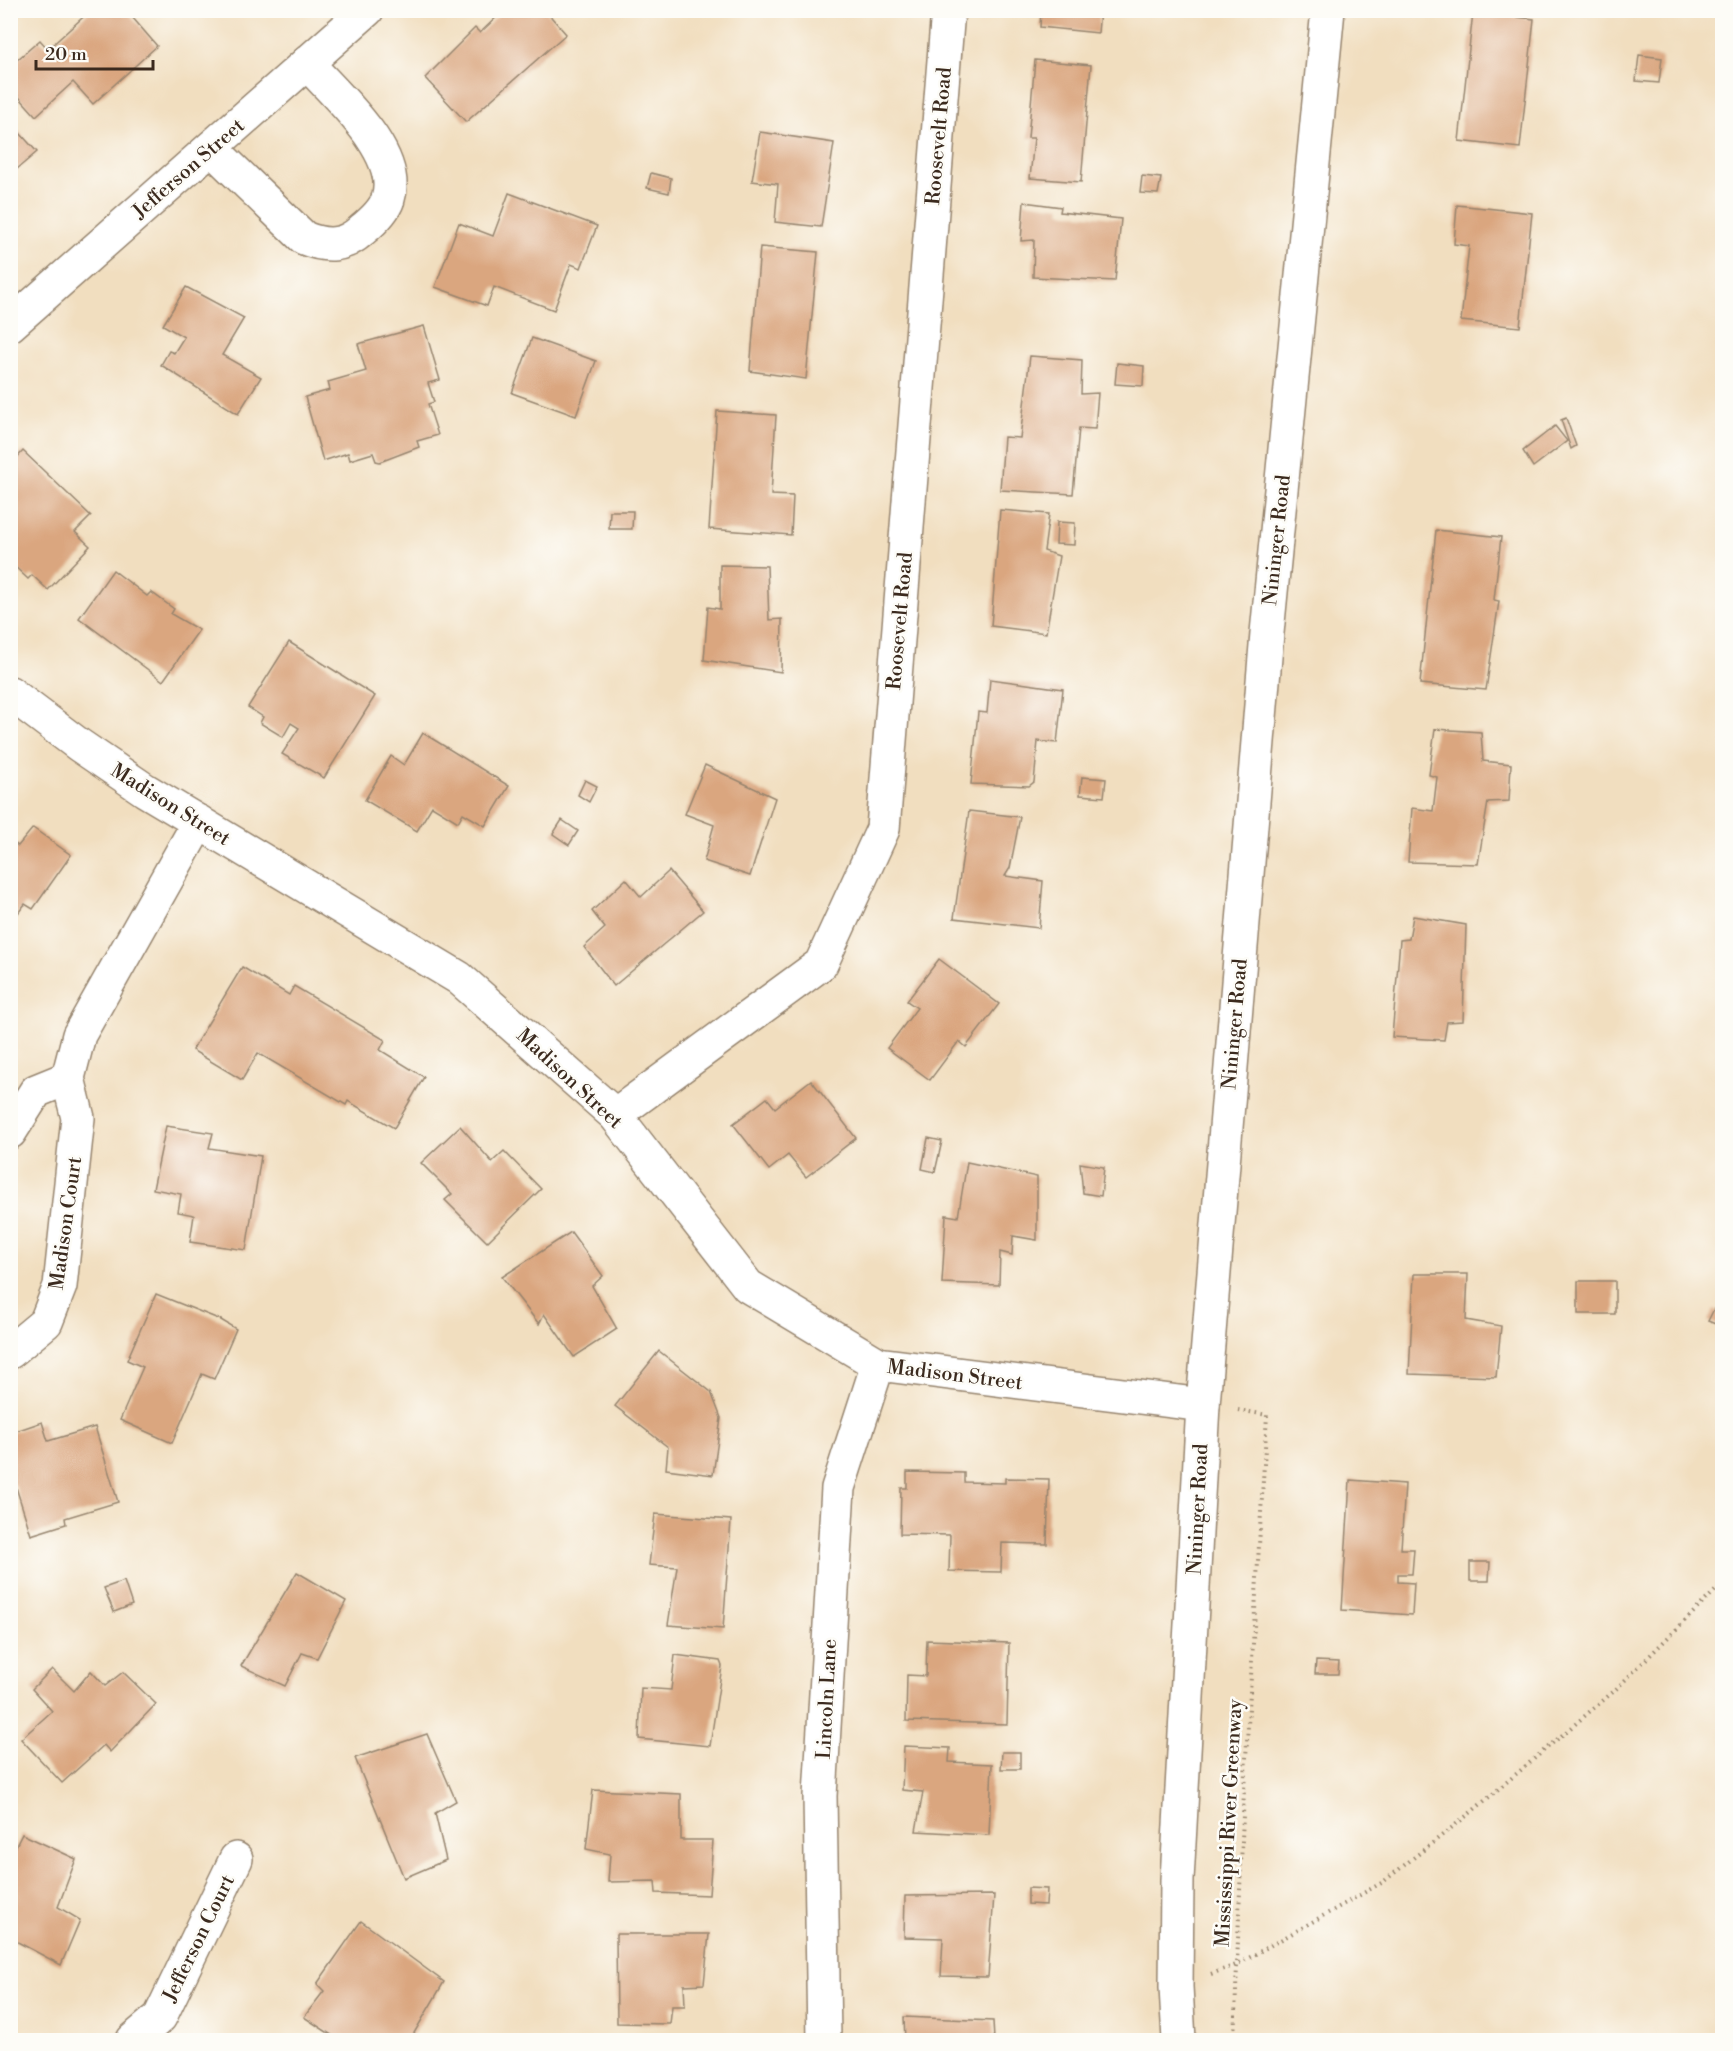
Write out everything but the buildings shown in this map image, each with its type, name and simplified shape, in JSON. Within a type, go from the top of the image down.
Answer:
[{"type":"street","name":"Jefferson Street","points":[[10,325],[367,10]]},
{"type":"street","name":"Roosevelt Road","points":[[615,1115],[821,964],[883,829],[948,10]]},
{"type":"street","name":"Nininger Road","points":[[1179,2040],[1176,1987],[1177,1880],[1203,1405],[1267,633],[1328,10]]},
{"type":"street","points":[[211,148],[303,238],[319,244],[340,244],[359,233],[376,217],[388,198],[388,163],[379,146],[307,63]]},
{"type":"street","name":"Madison Street","points":[[10,693],[79,745],[199,822],[459,978],[615,1115],[748,1286],[878,1364],[1203,1405]]},
{"type":"street","name":"Madison Court","points":[[10,1352],[46,1322],[60,1286],[78,1118],[68,1078],[79,1035],[199,822]]},
{"type":"street","points":[[10,1132],[36,1091],[68,1078]]},
{"type":"street","name":"Lincoln Lane","points":[[824,2040],[820,1796],[838,1488],[878,1364]]},
{"type":"street","name":"Jefferson Court","points":[[134,2040],[160,2017],[236,1859]]},
{"type":"path","name":"Mississippi River Greenway","points":[[1203,1405],[1267,1415],[1236,1965]]},
{"type":"path","name":"Mississippi River Greenway","points":[[1236,1965],[1392,1875],[1469,1814],[1613,1692],[1722,1584]]},
{"type":"path","points":[[1234,2040],[1236,1965]]}]
